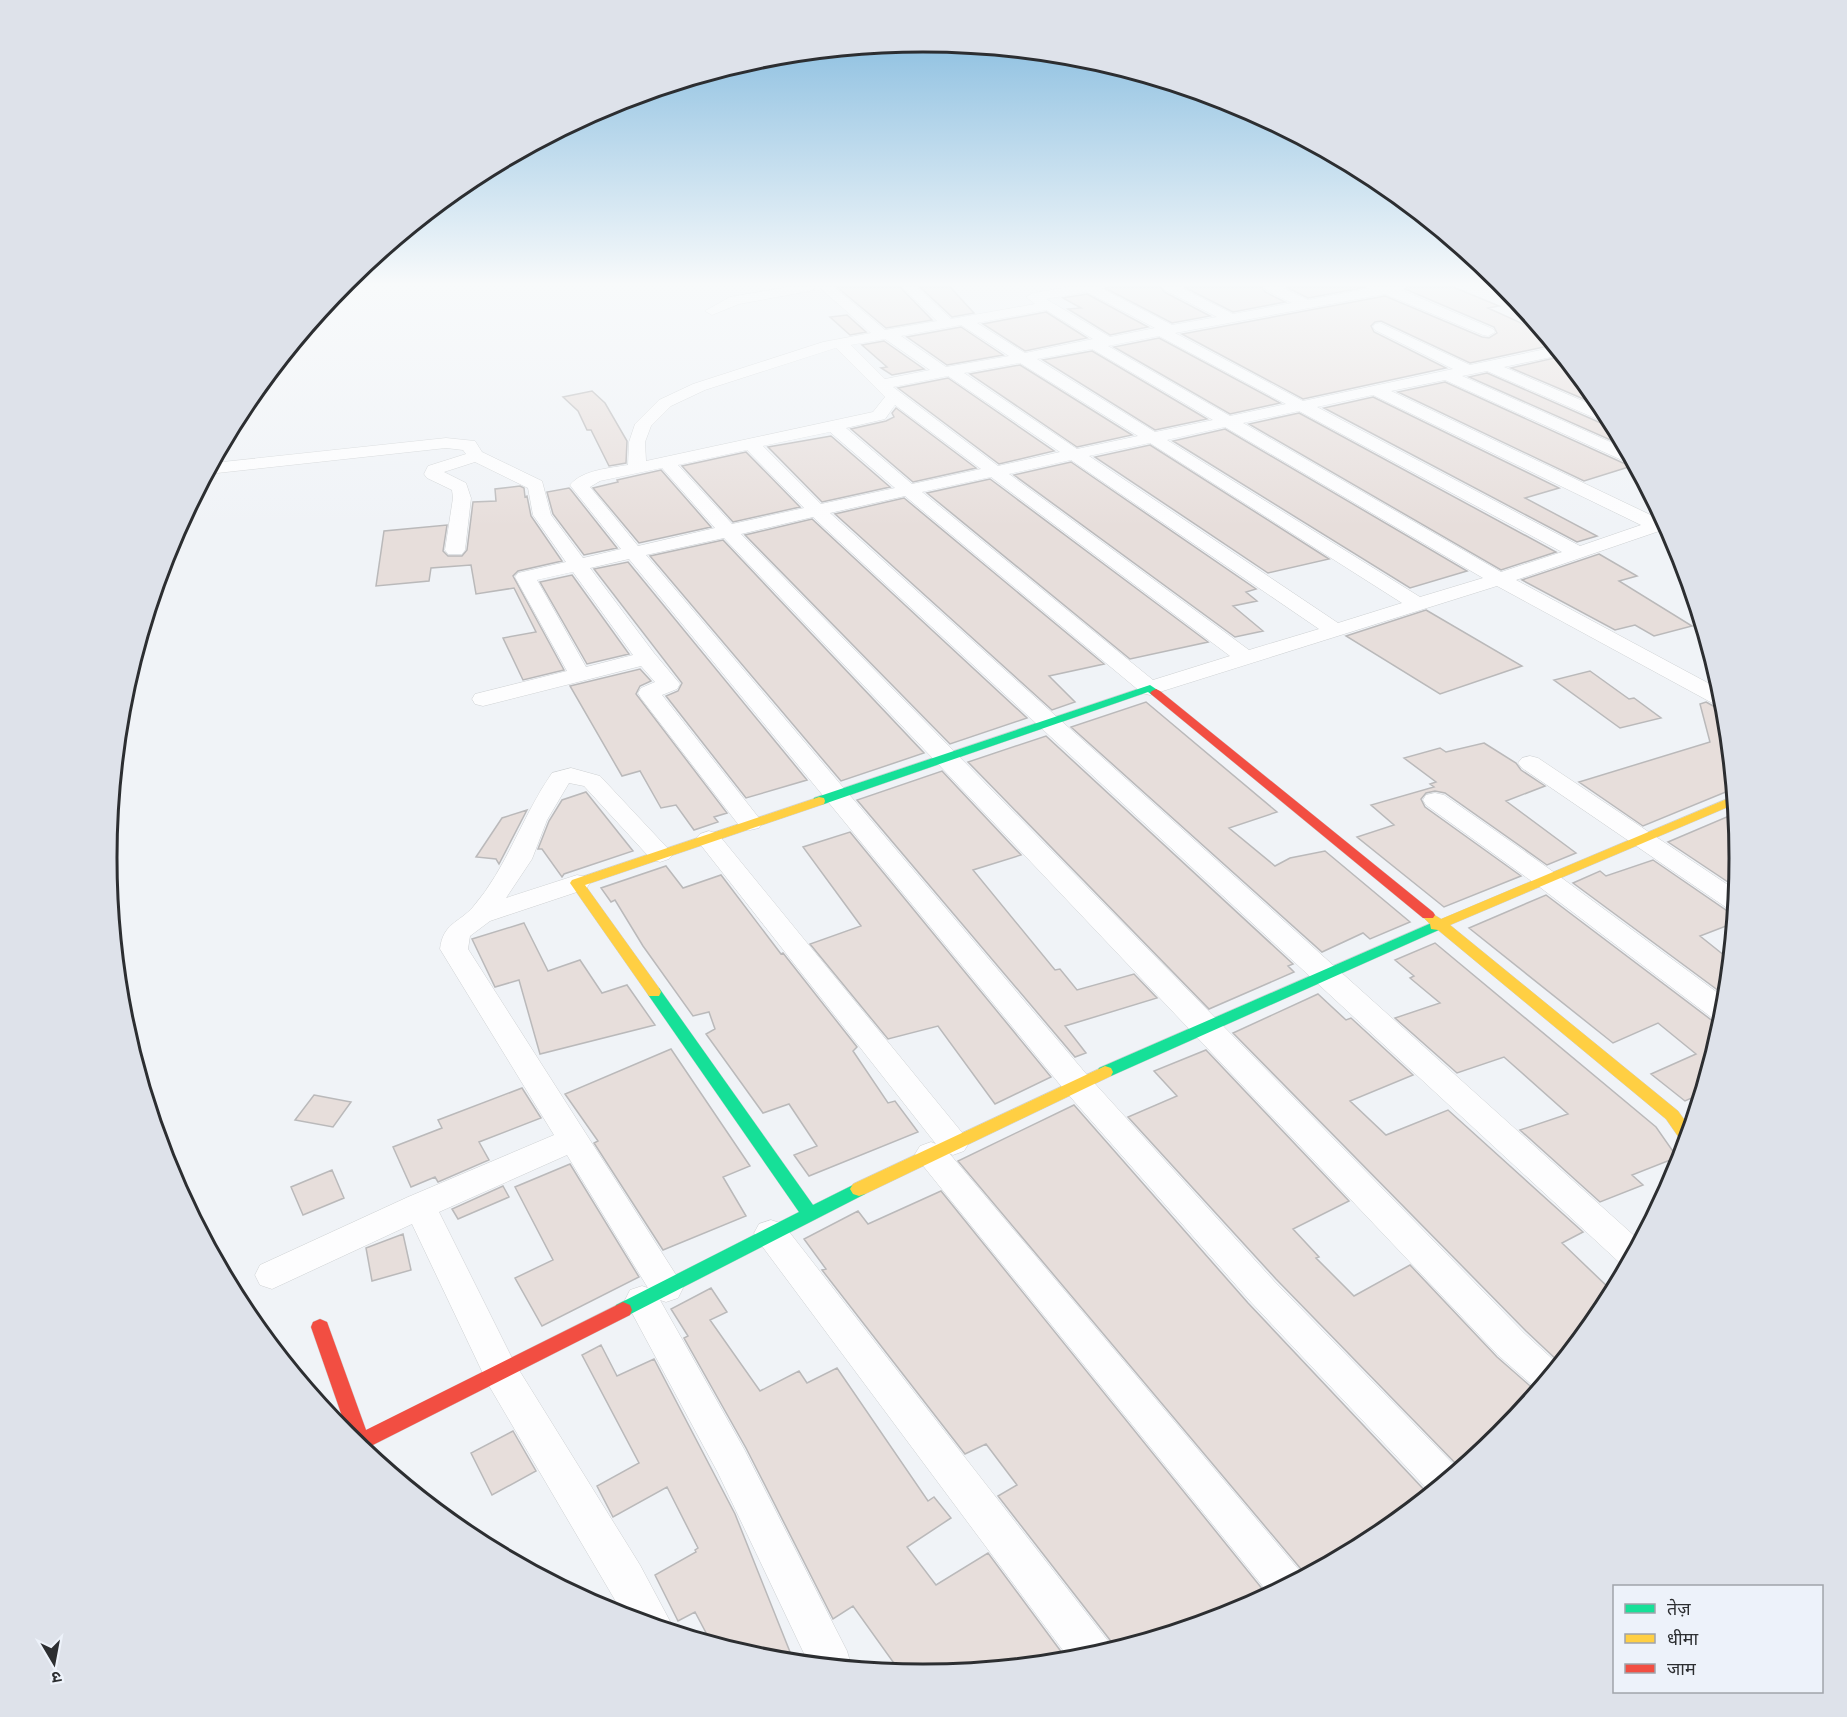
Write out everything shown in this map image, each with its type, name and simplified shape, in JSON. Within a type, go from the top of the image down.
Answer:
[{"type":"street","points":[[637,468],[637,442],[643,424],[665,403],[699,387],[763,367]]},
{"type":"street","points":[[864,367],[887,390],[1246,658]]},
{"type":"street","points":[[940,367],[1076,455],[1335,630]]},
{"type":"street","points":[[887,390],[946,371],[967,367]]},
{"type":"street","points":[[1039,367],[1417,604]]},
{"type":"street","points":[[1141,367],[1230,422],[1499,579],[1712,694]]},
{"type":"street","points":[[1231,367],[1579,553]]},
{"type":"street","points":[[1462,367],[1468,370]]},
{"type":"street","points":[[580,676],[525,577],[908,490],[1478,367]]},
{"type":"street","points":[[1491,367],[1595,412]]},
{"type":"street","points":[[1445,374],[1621,454]]},
{"type":"street","points":[[887,390],[879,416],[596,477],[579,485],[719,657],[837,794],[1077,1084],[1262,1291],[1440,1477]]},
{"type":"street","points":[[1375,390],[1654,520]]},
{"type":"street","points":[[833,426],[908,490],[1672,1115],[1682,1130]]},
{"type":"street","points":[[218,469],[446,442],[469,445],[476,456],[536,485],[542,515],[646,658],[669,684],[649,693],[750,823]]},
{"type":"street","points":[[751,444],[817,511],[1628,1250]]},
{"type":"street","points":[[454,550],[462,498],[460,488],[433,474],[434,470],[476,456]]},
{"type":"street","points":[[666,462],[727,532],[1511,1344],[1543,1373]]},
{"type":"street","points":[[829,1659],[731,1461],[654,1294],[574,1139],[454,949],[454,938],[459,930],[481,915],[1150,688],[1499,579],[1657,526]]},
{"type":"street","points":[[483,699],[646,658]]},
{"type":"street","points":[[1530,763],[1729,897]]},
{"type":"street","points":[[481,915],[519,859],[535,820],[560,778],[571,775],[592,781],[660,854]]},
{"type":"street","points":[[1435,800],[1546,879],[1716,1006]]},
{"type":"street","points":[[366,1439],[501,1373],[771,1233],[1077,1084],[1546,879],[1728,803]]},
{"type":"street","points":[[709,839],[942,1148],[1283,1579]]},
{"type":"street","points":[[577,883],[810,1214]]},
{"type":"street","points":[[272,1275],[420,1206],[574,1139]]},
{"type":"street","points":[[420,1206],[501,1373],[645,1615]]},
{"type":"street","points":[[771,1233],[1087,1648]]},
{"type":"street","points":[[320,1328],[357,1431]]},
{"type":"building","points":[[921,367],[924,369],[892,375],[881,368]]},
{"type":"building","points":[[1008,367],[1023,367],[1132,435],[1077,447],[970,374]]},
{"type":"building","points":[[1054,367],[1119,367],[1207,419],[1155,430]]},
{"type":"building","points":[[1149,367],[1213,367],[1280,403],[1230,414]]},
{"type":"building","points":[[1244,367],[1446,368],[1303,399]]},
{"type":"building","points":[[1562,367],[1586,400],[1511,368]]},
{"type":"building","points":[[1487,373],[1602,423],[1613,441],[1469,377]]},
{"type":"building","points":[[948,378],[1054,451],[999,464],[898,388]]},
{"type":"building","points":[[1445,382],[1626,463],[1628,467],[1584,481],[1398,392]]},
{"type":"building","points":[[592,391],[605,403],[627,441],[626,463],[609,466],[591,430],[587,430],[578,411],[563,397]]},
{"type":"building","points":[[1373,397],[1559,488],[1525,498],[1597,536],[1577,542],[1324,408]]},
{"type":"building","points":[[896,408],[976,468],[913,482],[851,429],[886,421],[894,417],[892,413]]},
{"type":"building","points":[[1299,413],[1556,552],[1501,570],[1249,424]]},
{"type":"building","points":[[1225,429],[1467,571],[1410,588],[1173,441]]},
{"type":"building","points":[[831,436],[890,487],[822,502],[768,447]]},
{"type":"building","points":[[1150,445],[1329,559],[1268,573],[1095,457]]},
{"type":"building","points":[[746,452],[800,507],[733,522],[682,466]]},
{"type":"building","points":[[1071,462],[1256,589],[1246,592],[1257,601],[1233,606],[1263,631],[1235,637],[1014,475]]},
{"type":"building","points":[[661,470],[711,527],[639,543],[593,488]]},
{"type":"building","points":[[990,479],[1208,642],[1130,659],[927,493]]},
{"type":"building","points":[[520,486],[524,488],[525,497],[527,496],[531,516],[562,561],[518,571],[513,576],[564,670],[523,680],[503,638],[536,632],[514,588],[476,594],[471,565],[431,568],[429,581],[376,586],[384,531],[447,525],[443,551],[448,556],[462,556],[467,550],[473,502],[496,501],[495,489]]},
{"type":"building","points":[[569,488],[617,548],[584,555],[553,514],[547,492]]},
{"type":"building","points":[[904,498],[1104,664],[1049,676],[1075,702],[1052,710],[835,514]]},
{"type":"building","points":[[812,519],[1027,718],[950,744],[745,535]]},
{"type":"building","points":[[723,540],[924,753],[841,781],[650,556]]},
{"type":"building","points":[[1599,554],[1637,576],[1619,581],[1692,626],[1654,636],[1635,625],[1615,630],[1522,580]]},
{"type":"building","points":[[628,562],[807,780],[746,798],[666,696],[678,691],[682,683],[594,569]]},
{"type":"building","points":[[572,575],[629,654],[587,664],[540,582]]},
{"type":"building","points":[[1426,610],[1522,666],[1440,694],[1346,636]]},
{"type":"building","points":[[640,669],[651,681],[640,686],[636,694],[727,813],[714,817],[718,822],[694,830],[676,805],[661,808],[640,771],[622,776],[570,686]]},
{"type":"building","points":[[1590,671],[1629,699],[1634,698],[1661,718],[1620,728],[1554,680]]},
{"type":"building","points":[[1146,702],[1277,812],[1229,828],[1275,866],[1290,858],[1325,851],[1410,922],[1370,939],[1363,933],[1322,952],[1071,727]]},
{"type":"building","points":[[1706,702],[1715,707],[1727,792],[1643,826],[1579,782],[1710,742],[1700,704]]},
{"type":"building","points":[[1046,736],[1293,964],[1288,966],[1294,972],[1209,1009],[968,762]]},
{"type":"building","points":[[1484,743],[1516,763],[1521,770],[1545,786],[1506,801],[1576,853],[1547,865],[1445,793],[1435,791],[1426,793],[1421,799],[1425,807],[1521,876],[1444,907],[1357,837],[1394,825],[1371,805],[1434,787],[1430,784],[1436,782],[1404,758],[1440,748],[1446,752]]},
{"type":"building","points":[[942,771],[1021,855],[973,870],[1055,970],[1060,969],[1077,990],[1134,974],[1157,998],[1065,1026],[1086,1053],[1075,1057],[857,800]]},
{"type":"building","points":[[586,792],[633,851],[564,874],[562,877],[542,849],[538,849],[549,821],[562,800]]},
{"type":"building","points":[[527,810],[499,864],[496,859],[476,857],[502,818]]},
{"type":"building","points":[[1728,816],[1729,883],[1668,842]]},
{"type":"building","points":[[850,832],[1051,1077],[995,1104],[938,1026],[888,1039],[810,944],[861,926],[803,847]]},
{"type":"building","points":[[1653,860],[1728,910],[1727,926],[1700,936],[1724,955],[1718,991],[1573,883],[1600,871],[1606,876]]},
{"type":"building","points":[[666,866],[683,888],[721,875],[781,954],[783,953],[857,1047],[853,1051],[888,1103],[895,1101],[918,1132],[809,1176],[794,1155],[817,1146],[789,1104],[763,1113],[706,1034],[715,1029],[709,1012],[693,1016],[643,946],[615,900],[611,902],[601,888]]},
{"type":"building","points":[[1546,895],[1713,1021],[1693,1097],[1685,1101],[1651,1074],[1696,1054],[1658,1023],[1613,1043],[1469,928]]},
{"type":"building","points":[[524,923],[548,971],[580,960],[602,993],[627,985],[655,1025],[540,1054],[519,980],[495,987],[472,939]]},
{"type":"building","points":[[1435,943],[1656,1127],[1674,1151],[1671,1160],[1632,1175],[1643,1185],[1600,1202],[1520,1130],[1568,1114],[1504,1057],[1457,1073],[1395,1018],[1440,1003],[1410,978],[1414,976],[1395,960]]},
{"type":"building","points":[[1318,994],[1346,1020],[1351,1018],[1413,1075],[1350,1101],[1386,1135],[1448,1110],[1583,1232],[1562,1243],[1607,1286],[1555,1358],[1526,1331],[1233,1033]]},
{"type":"building","points":[[671,1049],[750,1166],[723,1177],[746,1216],[663,1250],[594,1143],[598,1141],[565,1094]]},
{"type":"building","points":[[1206,1050],[1349,1201],[1293,1229],[1319,1257],[1316,1258],[1354,1296],[1410,1265],[1497,1357],[1531,1387],[1456,1463],[1276,1279],[1128,1117],[1177,1096],[1154,1071]]},
{"type":"building","points":[[522,1088],[541,1118],[479,1142],[489,1160],[438,1182],[435,1177],[411,1187],[393,1147],[442,1128],[438,1120]]},
{"type":"building","points":[[314,1095],[351,1102],[333,1127],[295,1120]]},
{"type":"building","points":[[1074,1105],[1248,1303],[1424,1490],[1371,1529],[1302,1570],[958,1161]]},
{"type":"building","points":[[570,1164],[639,1277],[542,1326],[515,1278],[553,1260],[515,1187]]},
{"type":"building","points":[[332,1170],[344,1198],[303,1215],[291,1187]]},
{"type":"building","points":[[503,1186],[509,1197],[458,1219],[452,1209]]},
{"type":"building","points":[[941,1191],[1262,1589],[1183,1622],[1111,1642],[998,1496],[1017,1485],[986,1444],[965,1454],[822,1270],[826,1269],[804,1239],[858,1211],[868,1224]]},
{"type":"building","points":[[403,1234],[411,1270],[372,1281],[366,1248]]},
{"type":"building","points":[[711,1288],[727,1312],[710,1320],[760,1391],[799,1371],[807,1383],[837,1368],[928,1501],[934,1497],[951,1518],[907,1547],[936,1585],[988,1553],[1062,1652],[976,1663],[894,1663],[853,1606],[833,1619],[746,1448],[684,1338],[688,1336],[671,1309]]},
{"type":"building","points":[[601,1345],[617,1376],[654,1359],[735,1514],[791,1653],[707,1635],[695,1612],[678,1621],[655,1575],[696,1552],[698,1548],[667,1487],[613,1517],[597,1486],[639,1463],[582,1355]]},
{"type":"building","points":[[513,1431],[536,1471],[492,1495],[471,1453]]},
{"type":"traffic: fast","points":[[819,801],[1150,688],[1156,693]]},
{"type":"traffic: fast","points":[[1105,1072],[1436,926]]},
{"type":"traffic: fast","points":[[654,992],[810,1214]]},
{"type":"traffic: fast","points":[[623,1310],[859,1189]]},
{"type":"traffic: slow","points":[[654,992],[577,883],[819,801]]},
{"type":"traffic: slow","points":[[1436,926],[1728,803]]},
{"type":"traffic: slow","points":[[1428,915],[1672,1115],[1682,1130]]},
{"type":"traffic: slow","points":[[859,1189],[1105,1072]]},
{"type":"traffic: jam","points":[[1156,693],[1428,915]]},
{"type":"traffic: jam","points":[[366,1439],[623,1310]]},
{"type":"traffic: jam","points":[[320,1327],[357,1431]]}]
